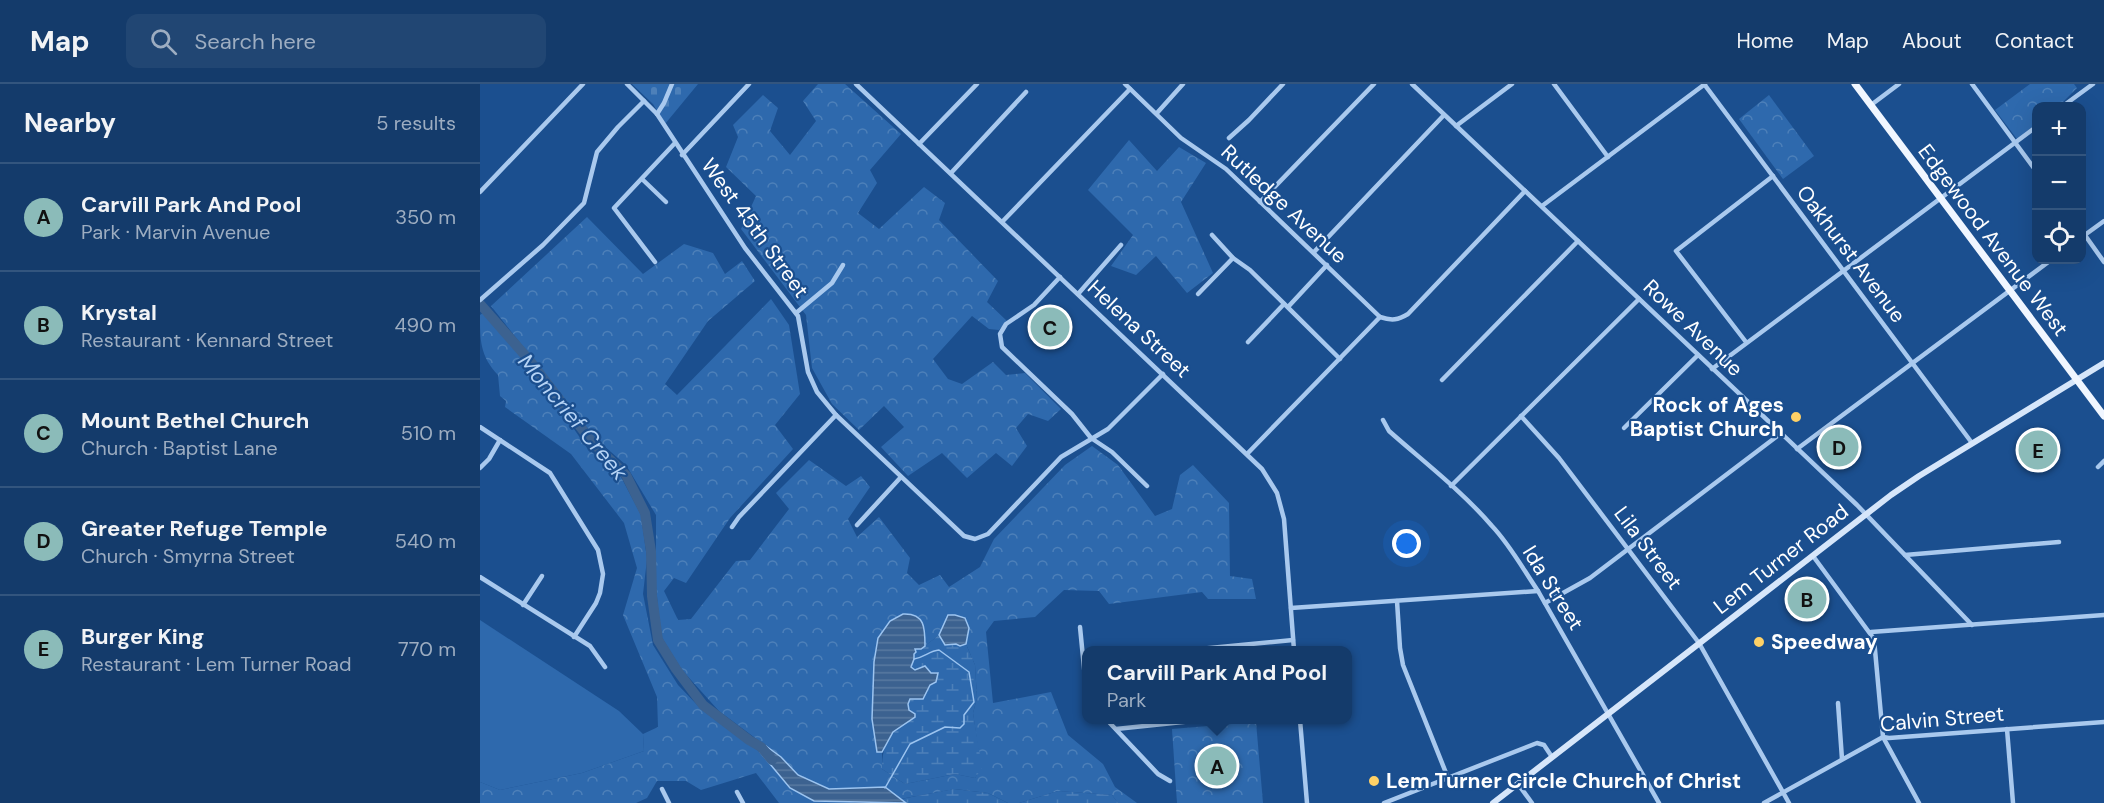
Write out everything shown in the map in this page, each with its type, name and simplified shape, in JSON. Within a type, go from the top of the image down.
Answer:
[{"type":"main road","name":"Edgewood Avenue West","points":[[1855,84],[2104,416]]},
{"type":"main road","name":"Lem Turner Road","points":[[1493,803],[1699,643],[1740,614],[1866,514],[1919,476],[2104,363]]},
{"type":"street","points":[[480,192],[583,84]]},
{"type":"street","name":"West 45th Street","points":[[627,84],[657,114],[745,248],[796,313],[801,322],[808,372],[817,392],[836,415],[964,536],[975,539],[988,534],[1062,457],[1090,438]]},
{"type":"street","points":[[657,114],[672,84]]},
{"type":"street","points":[[682,155],[749,84]]},
{"type":"street","name":"Helena Street","points":[[856,84],[1247,454],[1271,482],[1282,507],[1284,519],[1294,646]]},
{"type":"street","points":[[919,144],[977,84]]},
{"type":"street","name":"Rutledge Avenue","points":[[1125,84],[1181,138],[1226,169],[1380,317]]},
{"type":"street","points":[[1156,113],[1183,84]]},
{"type":"street","points":[[1229,138],[1283,84]]},
{"type":"street","points":[[1260,202],[1374,84]]},
{"type":"street","name":"Rowe Avenue","points":[[1412,84],[1866,514],[1972,625]]},
{"type":"street","points":[[1456,126],[1512,84]]},
{"type":"street","points":[[1554,84],[1608,157]]},
{"type":"street","points":[[1542,206],[1705,84]]},
{"type":"street","name":"Oakhurst Avenue","points":[[1705,84],[1972,443]]},
{"type":"street","points":[[1871,105],[1899,84]]},
{"type":"street","points":[[1972,84],[2032,165]]},
{"type":"street","points":[[2068,102],[2093,84]]},
{"type":"street","points":[[1003,221],[1130,89]]},
{"type":"street","points":[[951,173],[1026,92]]},
{"type":"street","points":[[482,298],[543,245],[584,203],[597,152],[644,101]]},
{"type":"street","points":[[1314,252],[1444,115]]},
{"type":"street","points":[[1712,369],[2032,131]]},
{"type":"street","points":[[655,262],[614,208],[675,143]]},
{"type":"street","points":[[1746,342],[1676,251],[1773,176]]},
{"type":"street","points":[[642,179],[666,202]]},
{"type":"street","points":[[1247,454],[1380,317],[1395,320],[1408,314],[1526,191]]},
{"type":"street","points":[[2086,231],[2104,220]]},
{"type":"street","points":[[1212,235],[1233,258],[1250,270],[1340,358]]},
{"type":"street","points":[[2086,239],[2104,262]]},
{"type":"street","points":[[1442,380],[1578,241]]},
{"type":"street","points":[[1078,294],[1121,245]]},
{"type":"street","points":[[1198,294],[1233,258]]},
{"type":"street","points":[[1797,448],[2046,264]]},
{"type":"street","points":[[796,313],[832,284],[843,265]]},
{"type":"street","points":[[1248,342],[1328,265]]},
{"type":"street","points":[[1060,277],[1034,305],[1006,324],[1000,334],[1002,346],[1072,414],[1090,438],[1112,452],[1147,486]]},
{"type":"street","points":[[1451,486],[1639,299]]},
{"type":"street","points":[[1624,428],[1698,355]]},
{"type":"street","points":[[1090,438],[1108,429],[1163,375]]},
{"type":"street","points":[[732,527],[836,415]]},
{"type":"street","name":"Lila Street","points":[[1521,416],[1559,458],[1699,643],[1789,803]]},
{"type":"street","name":"Ida Street","points":[[1383,420],[1389,431],[1494,528],[1538,591],[1659,803]]},
{"type":"street","points":[[480,427],[545,469],[554,479],[601,558],[603,574],[600,593],[574,637]]},
{"type":"street","points":[[1545,603],[1590,578],[1780,434]]},
{"type":"street","points":[[480,468],[489,459],[500,440]]},
{"type":"street","points":[[2098,467],[2104,461]]},
{"type":"street","points":[[857,525],[901,477]]},
{"type":"street","points":[[1905,555],[2058,542]]},
{"type":"street","points":[[1813,556],[1870,633],[1875,645],[1883,737],[1919,803]]},
{"type":"street","points":[[523,605],[542,576]]},
{"type":"street","points":[[480,577],[590,646],[605,667]]},
{"type":"street","points":[[1291,608],[1538,591]]},
{"type":"street","points":[[1397,601],[1403,665],[1448,778]]},
{"type":"street","points":[[1870,633],[2104,615]]},
{"type":"street","points":[[1080,627],[1083,646]]},
{"type":"street","points":[[1236,646],[1293,640]]},
{"type":"street","points":[[1838,703],[1842,759]]},
{"type":"street","name":"Calvin Street","points":[[1764,803],[1883,737],[2104,722]]},
{"type":"street","points":[[1111,724],[1158,774],[1170,781]]},
{"type":"street","points":[[1116,729],[1164,724]]},
{"type":"street","points":[[1300,724],[1307,803]]},
{"type":"street","points":[[2007,729],[2013,803]]},
{"type":"street","points":[[1384,803],[1537,743],[1544,745],[1552,757]]},
{"type":"street","points":[[1517,783],[1532,803]]},
{"type":"street","points":[[662,789],[669,803]]},
{"type":"street","points":[[737,792],[742,803]]},
{"type":"green space","points":[[632,84],[698,84],[665,124],[653,104]]},
{"type":"green space","points":[[818,84],[845,84],[901,134],[870,170],[877,183],[858,213],[879,229],[924,187],[945,203],[939,220],[998,281],[987,302],[1007,321],[999,330],[989,329],[972,316],[933,359],[948,379],[962,384],[993,362],[1006,375],[1025,373],[1061,409],[1048,421],[1028,414],[1016,428],[1027,446],[1012,466],[996,453],[967,478],[942,453],[908,476],[881,447],[904,427],[884,406],[859,430],[832,404],[812,368],[806,315],[741,229],[756,196],[726,167],[738,137],[733,125],[763,95],[778,108],[770,131],[790,155],[816,121],[803,101]]},
{"type":"green space","points":[[2030,84],[2074,84],[2077,88],[2063,102],[2032,102],[2032,127],[2017,139],[1995,110]]},
{"type":"green space","points":[[1769,95],[1814,156],[1783,179],[1739,119]]},
{"type":"green space","points":[[1129,140],[1157,171],[1179,147],[1206,163],[1181,202],[1213,273],[1187,293],[1156,256],[1136,275],[1111,266],[1133,235],[1088,190]]},
{"type":"green space","points":[[587,217],[643,274],[684,244],[713,253],[725,274],[742,261],[755,281],[708,321],[665,384],[677,395],[771,299],[789,325],[800,394],[775,425],[793,449],[730,518],[686,583],[674,578],[664,591],[678,620],[691,619],[736,561],[750,560],[789,509],[776,493],[809,460],[846,486],[861,476],[870,487],[848,519],[857,537],[879,517],[910,558],[907,573],[919,585],[940,575],[949,587],[980,567],[994,539],[1065,465],[1092,446],[1118,465],[1155,516],[1172,509],[1180,475],[1193,465],[1229,503],[1230,576],[1252,579],[1256,599],[1208,599],[1202,592],[1109,604],[1099,591],[1064,590],[1035,617],[994,621],[986,632],[993,703],[1051,692],[1068,735],[1103,764],[1115,787],[1137,803],[1118,803],[1112,795],[1058,791],[1019,803],[1008,803],[988,793],[955,789],[900,799],[885,787],[830,789],[798,775],[781,757],[719,711],[682,670],[661,636],[656,587],[656,515],[626,465],[596,439],[491,306]],"holes":[[[948,615],[969,628],[966,644],[975,665],[977,698],[973,713],[981,768],[975,778],[955,774],[905,784],[882,769],[882,752],[925,630],[925,646],[939,635]]]},
{"type":"green space","points":[[483,313],[528,362],[587,448],[621,477],[641,515],[647,559],[643,594],[653,645],[678,685],[702,710],[760,752],[790,788],[814,801],[840,800],[856,803],[779,803],[756,773],[701,790],[686,781],[657,781],[647,798],[636,803],[480,803],[480,782],[500,790],[582,773],[644,751],[643,734],[658,727],[657,697],[623,615],[637,568],[624,523],[571,454],[505,407],[506,401],[500,396],[498,375],[482,347],[480,315]]},
{"type":"green space","points":[[480,620],[619,711],[643,734],[644,751],[582,773],[500,790],[480,782]]},
{"type":"green space","points":[[939,635],[945,645],[966,644],[975,665],[977,698],[973,713],[982,768],[975,778],[955,774],[905,784],[882,769],[884,750],[893,732],[914,713],[909,710],[908,704],[911,699],[924,696],[930,685],[936,682],[938,673],[931,673],[925,666],[914,670],[911,667],[915,649],[921,649]]},
{"type":"green space","points":[[1256,724],[1263,803],[1177,803],[1172,729]]},
{"type":"green space","points":[[954,789],[988,793],[1008,803],[906,803],[901,799]]},
{"type":"green space","points":[[1058,791],[1112,795],[1118,803],[1019,803]]},
{"type":"shaded area","points":[[903,614],[910,614],[920,619],[925,633],[925,646],[915,649],[911,667],[915,670],[925,666],[931,673],[938,673],[936,682],[930,685],[923,699],[910,699],[909,710],[915,714],[915,717],[893,732],[882,752],[877,752],[872,719],[874,662],[878,638],[890,621]]},
{"type":"shaded area","points":[[948,615],[965,618],[969,628],[966,644],[945,645],[939,635]]},
{"type":"shaded area","points":[[766,746],[781,757],[798,775],[829,789],[885,787],[906,803],[814,801],[790,788],[760,752]]},
{"type":"waterway","name":"Moncrief Creek","points":[[480,304],[530,361],[592,442],[626,475],[645,513],[651,551],[652,596],[658,640],[676,669],[703,705],[761,747],[772,760]]},
{"type":"waterway","points":[[885,788],[910,744],[945,727],[960,728],[964,724],[964,715],[974,702],[969,672],[939,650],[914,659]]},
{"type":"place","name":"Mount Bethel Church","points":[[1050,327]]},
{"type":"place","name":"Rock of Ages Baptist Church","points":[[1796,417]]},
{"type":"place","name":"Greater Refuge Temple","points":[[1839,447]]},
{"type":"place","name":"Burger King","points":[[2038,450]]},
{"type":"place","name":"Krystal","points":[[1807,599]]},
{"type":"place","name":"Speedway","points":[[1759,642]]},
{"type":"place","name":"Carvill Park And Pool","points":[[1217,766]]},
{"type":"place","name":"Lem Turner Circle Church of Christ","points":[[1374,781]]}]
